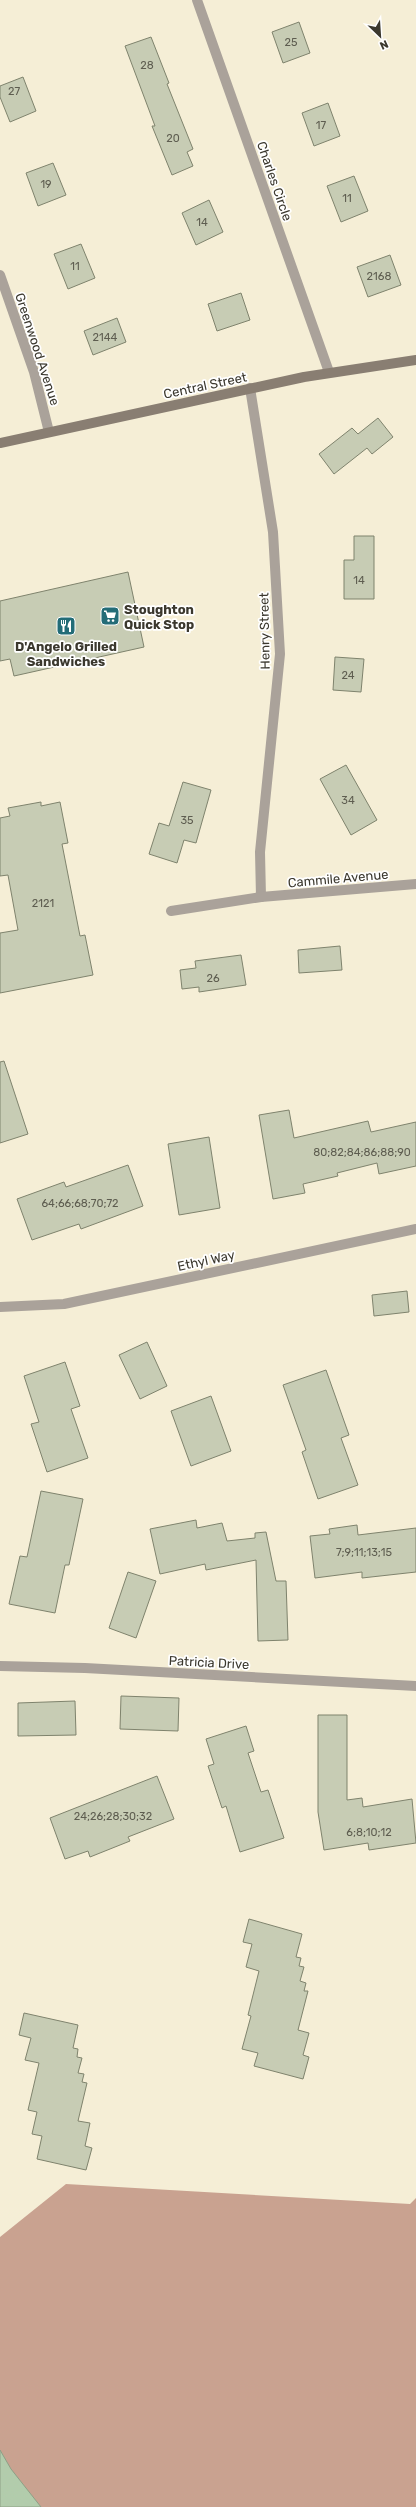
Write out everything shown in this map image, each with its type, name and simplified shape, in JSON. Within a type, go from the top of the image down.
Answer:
[{"type":"main road","name":"Central Street","points":[[0,443],[329,372],[416,360]]},
{"type":"street","name":"Charles Circle","points":[[197,0],[329,372]]},
{"type":"street","name":"Greenwood Avenue","points":[[0,275],[34,372],[49,432]]},
{"type":"street","name":"Henry Street","points":[[250,388],[273,532],[280,654],[260,852],[261,897]]},
{"type":"street","name":"Cammile Avenue","points":[[171,911],[261,897],[416,884]]},
{"type":"street","name":"Ethyl Way","points":[[0,1307],[64,1304],[416,1229]]},
{"type":"street","name":"Patricia Drive","points":[[0,1666],[85,1668],[416,1686]]},
{"type":"shaded area","points":[[66,2184],[410,2204],[416,2198],[416,2507],[0,2507],[0,2237]]},
{"type":"shaded area","points":[[0,2450],[11,2469],[41,2507],[0,2507]]},
{"type":"building","points":[[299,22],[310,53],[283,63],[272,32]]},
{"type":"building","points":[[151,37],[169,83],[167,84],[193,149],[187,152],[193,166],[172,175],[152,126],[155,126],[125,46]]},
{"type":"building","points":[[23,77],[36,111],[10,122],[0,97],[0,86]]},
{"type":"building","points":[[328,103],[340,136],[314,146],[302,113]]},
{"type":"building","points":[[53,163],[66,195],[38,206],[26,173]]},
{"type":"building","points":[[354,176],[368,211],[341,222],[327,186]]},
{"type":"building","points":[[209,200],[223,232],[196,245],[182,213]]},
{"type":"building","points":[[81,244],[95,278],[68,289],[54,254]]},
{"type":"building","points":[[390,255],[401,285],[368,297],[357,267]]},
{"type":"building","points":[[241,293],[250,320],[217,331],[208,304]]},
{"type":"building","points":[[117,318],[126,342],[93,355],[84,331]]},
{"type":"building","points":[[378,418],[393,437],[372,454],[367,448],[334,474],[319,454],[352,428],[358,434]]},
{"type":"building","points":[[354,536],[374,536],[374,599],[344,599],[344,560],[354,560]]},
{"type":"building","points":[[128,572],[144,647],[14,676],[10,659],[0,661],[0,601]]},
{"type":"building","points":[[335,657],[364,659],[361,692],[333,690]]},
{"type":"building","points":[[346,765],[377,820],[351,835],[320,779]]},
{"type":"building","points":[[183,782],[211,790],[196,843],[184,840],[177,863],[149,854],[159,823],[169,826]]},
{"type":"building","points":[[41,802],[41,806],[60,802],[68,843],[62,844],[80,936],[85,935],[93,975],[0,993],[0,933],[18,930],[8,875],[0,876],[0,818],[10,816],[8,808]]},
{"type":"building","points":[[340,946],[342,970],[299,973],[298,950]]},
{"type":"building","points":[[241,955],[246,985],[199,992],[199,987],[182,989],[180,970],[196,968],[195,961]]},
{"type":"building","points":[[4,1061],[28,1134],[0,1143],[0,1062]]},
{"type":"building","points":[[289,1110],[294,1138],[368,1121],[371,1132],[416,1122],[416,1166],[379,1174],[377,1163],[337,1173],[338,1176],[303,1184],[305,1193],[273,1199],[259,1115]]},
{"type":"building","points":[[209,1137],[220,1208],[179,1215],[168,1144]]},
{"type":"building","points":[[128,1165],[143,1206],[81,1229],[79,1224],[32,1240],[17,1199],[64,1182],[66,1187]]},
{"type":"building","points":[[407,1291],[409,1312],[374,1316],[372,1295]]},
{"type":"building","points":[[147,1342],[167,1386],[140,1399],[119,1355]]},
{"type":"building","points":[[65,1362],[80,1406],[71,1409],[88,1458],[47,1472],[31,1424],[39,1422],[24,1376]]},
{"type":"building","points":[[326,1370],[349,1435],[341,1438],[358,1485],[318,1499],[302,1452],[306,1450],[283,1385]]},
{"type":"building","points":[[211,1396],[231,1451],[191,1466],[171,1411]]},
{"type":"building","points":[[41,1491],[83,1499],[69,1565],[65,1565],[55,1613],[9,1604],[20,1556],[27,1557]]},
{"type":"building","points":[[196,1520],[197,1528],[222,1523],[227,1541],[255,1538],[255,1533],[266,1532],[276,1581],[286,1581],[288,1640],[258,1641],[256,1560],[206,1570],[205,1564],[160,1574],[150,1529]]},
{"type":"building","points":[[357,1525],[358,1535],[416,1528],[416,1572],[362,1578],[362,1572],[315,1578],[310,1536],[330,1534],[329,1529]]},
{"type":"building","points":[[128,1572],[156,1581],[136,1638],[109,1628]]},
{"type":"building","points":[[121,1696],[179,1698],[178,1731],[120,1729]]},
{"type":"building","points":[[75,1701],[76,1735],[18,1736],[18,1703]]},
{"type":"building","points":[[318,1715],[347,1715],[347,1800],[362,1798],[363,1807],[412,1799],[416,1843],[369,1850],[368,1843],[324,1850],[318,1812]]},
{"type":"building","points":[[246,1726],[254,1751],[248,1753],[261,1792],[268,1790],[284,1838],[240,1852],[226,1806],[222,1808],[208,1766],[214,1764],[206,1739]]},
{"type":"building","points":[[157,1776],[174,1819],[128,1837],[130,1841],[90,1857],[88,1851],[65,1859],[50,1818]]},
{"type":"building","points":[[249,1919],[302,1934],[296,1957],[301,1958],[299,1966],[304,1967],[300,1981],[306,1983],[304,1991],[308,1991],[298,2030],[309,2033],[303,2055],[309,2057],[303,2079],[254,2066],[258,2053],[242,2049],[251,2016],[248,2015],[259,1971],[246,1967],[252,1944],[243,1942]]},
{"type":"building","points":[[24,2013],[78,2025],[73,2048],[78,2049],[77,2057],[82,2058],[78,2073],[84,2074],[82,2082],[87,2083],[78,2121],[90,2123],[85,2146],[92,2148],[86,2170],[37,2159],[42,2136],[32,2134],[37,2112],[28,2110],[39,2063],[25,2060],[31,2038],[19,2035]]},
{"type":"place","name":"Stoughton Quick Stop","points":[[110,616]]},
{"type":"place","name":"D'Angelo Grilled Sandwiches","points":[[66,626]]}]
